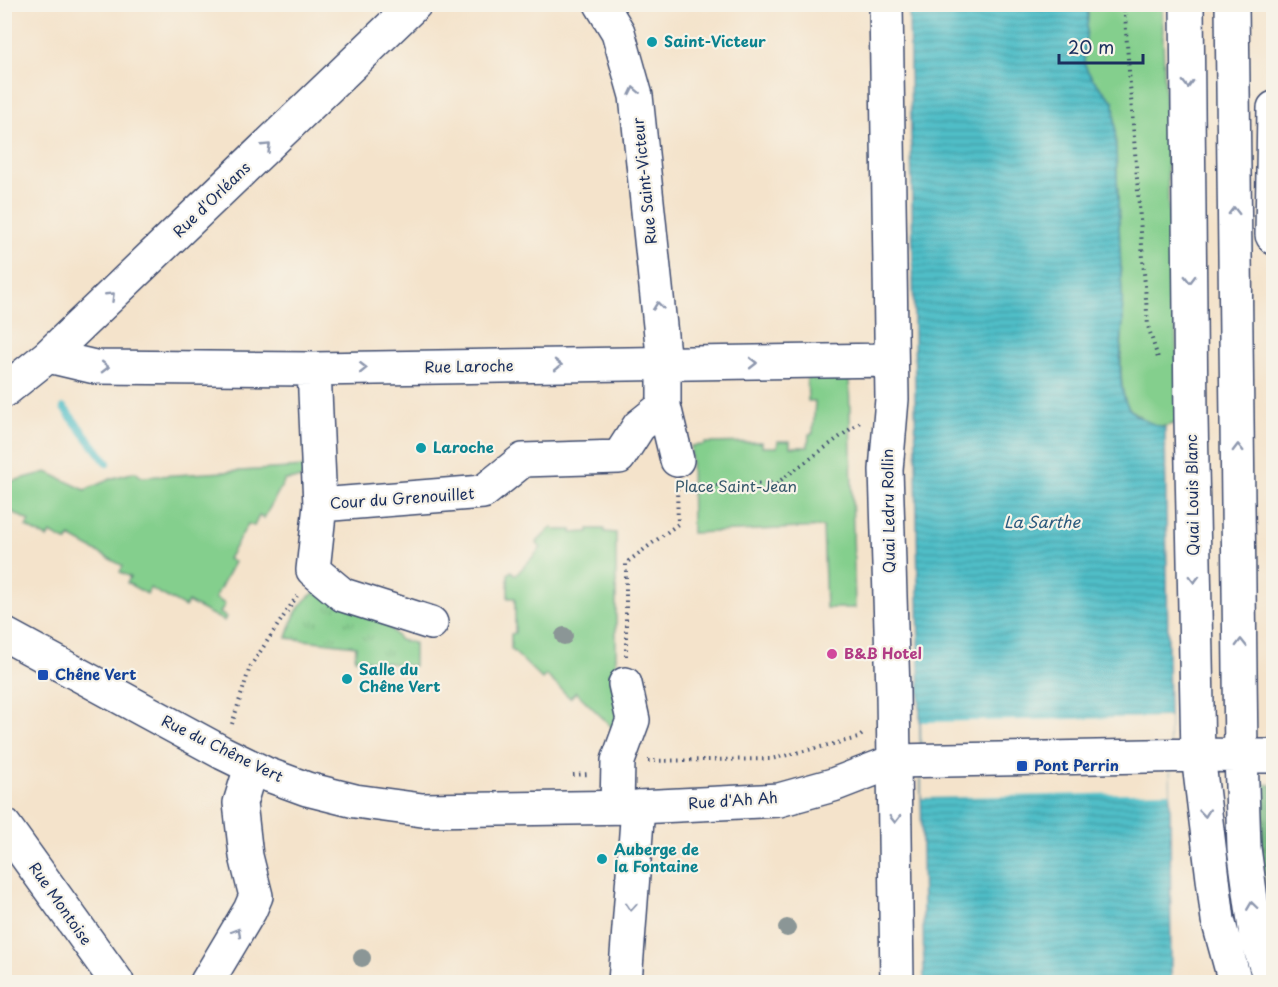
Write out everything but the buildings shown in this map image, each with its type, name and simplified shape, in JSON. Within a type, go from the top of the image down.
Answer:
[{"type":"main road","name":"Rue d'Orléans","points":[[4,391],[48,356],[416,4]]},
{"type":"main road","name":"Rue Saint-Victeur","points":[[601,4],[618,32],[636,96],[664,364],[664,406],[677,473]]},
{"type":"main road","name":"Quai Ledru Rollin","points":[[886,4],[892,399],[886,470],[894,717],[908,760],[897,982]]},
{"type":"main road","name":"Quai Louis Blanc","points":[[1187,4],[1191,417],[1198,755],[1218,920],[1235,982]]},
{"type":"main road","points":[[1232,4],[1244,848],[1256,936],[1271,982]]},
{"type":"main road","points":[[1274,108],[1272,235],[1274,238]]},
{"type":"main road","name":"Rue Laroche","points":[[48,356],[95,367],[314,369],[891,360]]},
{"type":"main road","name":"Cour du Grenouillet","points":[[313,570],[320,505],[314,369]]},
{"type":"main road","name":"Cour du Grenouillet","points":[[320,505],[483,492],[523,460],[620,457],[639,426],[664,406]]},
{"type":"main road","points":[[313,570],[343,595],[431,623]]},
{"type":"main road","name":"Rue du Chêne Vert","points":[[4,634],[237,742],[266,774],[316,791],[355,801],[422,810],[627,807]]},
{"type":"main road","points":[[625,684],[633,720],[617,768],[627,807],[626,982]]},
{"type":"main road","points":[[207,982],[256,896],[246,856],[237,742]]},
{"type":"main road","points":[[908,760],[1198,755],[1274,756]]},
{"type":"main road","name":"Rue d'Ah Ah","points":[[627,807],[779,800],[908,760]]},
{"type":"main road","name":"Rue Montoise","points":[[4,825],[117,982]]},
{"type":"path","points":[[1124,4],[1148,326],[1161,367]]},
{"type":"path","points":[[625,684],[627,563],[678,524],[677,473],[777,483],[892,399]]},
{"type":"path","points":[[237,742],[250,667],[313,570]]},
{"type":"path","points":[[570,775],[604,773],[634,761],[771,759],[858,738],[874,724],[894,717]]},
{"type":"green space","points":[[1087,5],[1162,5],[1169,223],[1181,421],[1165,426],[1152,424],[1132,411],[1123,393],[1121,368],[1123,322],[1114,102],[1094,80],[1085,65]]},
{"type":"green space","name":"Place Saint-Jean","points":[[849,375],[855,608],[826,608],[823,527],[692,533],[691,446],[705,443],[762,442],[762,447],[777,447],[778,441],[790,441],[790,447],[808,447],[809,434],[813,433],[815,401],[808,401],[807,376]]},
{"type":"green space","points":[[304,467],[305,478],[285,480],[264,518],[259,516],[254,526],[248,524],[228,559],[234,562],[215,598],[225,604],[220,613],[226,617],[224,621],[188,602],[185,607],[150,588],[147,594],[127,583],[130,577],[120,572],[123,566],[70,537],[67,542],[50,533],[47,538],[26,527],[29,521],[5,508],[5,483],[47,472],[85,490],[113,478],[135,472],[142,477]]},
{"type":"green space","points":[[552,527],[556,530],[572,530],[572,533],[588,532],[588,529],[604,529],[605,532],[616,533],[616,731],[576,692],[570,698],[546,675],[542,679],[511,649],[511,634],[515,633],[515,598],[508,598],[508,574],[511,571],[516,575],[541,548],[536,543]]},
{"type":"green space","points":[[315,592],[385,622],[400,640],[414,643],[414,666],[355,659],[356,646],[287,638],[296,612]]},
{"type":"green space","points":[[1263,784],[1273,785],[1273,938],[1257,817]]},
{"type":"water","name":"La Sarthe","points":[[909,5],[1087,5],[1085,65],[1094,80],[1114,102],[1123,322],[1120,366],[1122,388],[1131,411],[1165,428],[1171,982],[924,982]]},
{"type":"pier","points":[[1169,717],[1170,792],[922,798],[921,722]]},
{"type":"waterway","points":[[64,408],[107,463]]},
{"type":"place","name":"Saint-Victeur","points":[[652,42]]},
{"type":"place","name":"Laroche","points":[[421,448]]},
{"type":"place","name":"B&B Hotel","points":[[832,654]]},
{"type":"place","name":"Chêne Vert","points":[[43,675]]},
{"type":"place","name":"Salle du Chêne Vert","points":[[347,679]]},
{"type":"place","name":"Pont Perrin","points":[[1022,766]]},
{"type":"place","name":"Auberge de la Fontaine","points":[[602,859]]}]
